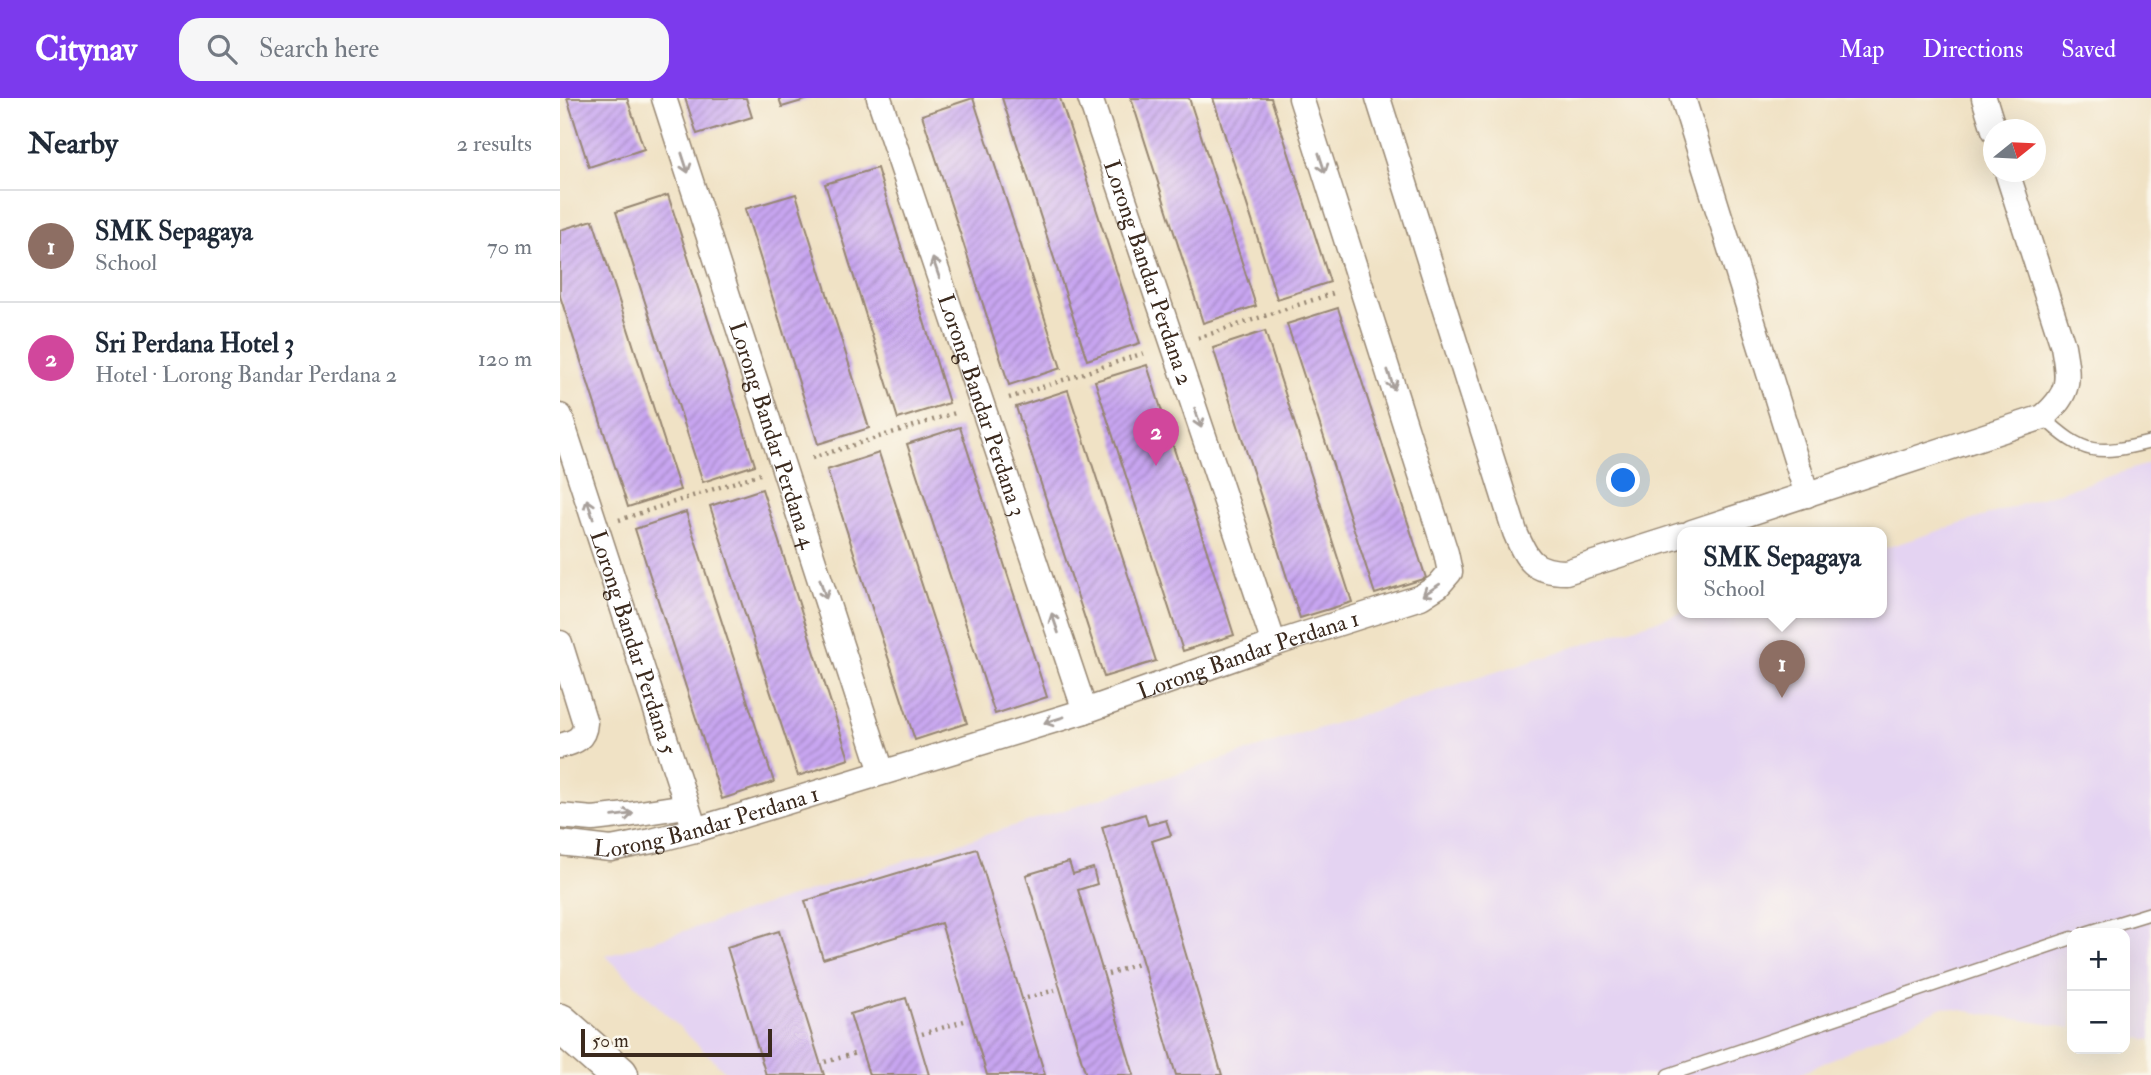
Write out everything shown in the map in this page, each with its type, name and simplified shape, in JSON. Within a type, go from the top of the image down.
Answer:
[{"type":"highway","points":[[560,1023],[618,1075]]},
{"type":"street","name":"Lorong Bandar Perdana 4","points":[[664,98],[882,772]]},
{"type":"street","name":"Lorong Bandar Perdana 3","points":[[879,98],[1085,711]]},
{"type":"street","name":"Lorong Bandar Perdana 2","points":[[1090,98],[1274,644]]},
{"type":"street","name":"Lorong Bandar Perdana 1","points":[[560,843],[611,849],[695,830],[1085,711],[1274,644],[1420,597],[1438,586],[1450,572],[1446,553],[1301,98]]},
{"type":"street","points":[[1378,98],[1515,532],[1524,553],[1536,565],[1549,572],[1566,572],[1677,537]]},
{"type":"street","points":[[1682,98],[1807,495]]},
{"type":"street","points":[[1984,98],[1991,119]]},
{"type":"street","points":[[1708,527],[2043,417],[2058,405],[2067,388],[2063,346],[2010,182]]},
{"type":"street","name":"Lorong Bandar Perdana 5","points":[[560,416],[695,830]]},
{"type":"street","points":[[560,643],[585,723],[585,732],[577,741],[560,746]]},
{"type":"street","points":[[560,816],[593,819],[687,806]]},
{"type":"lane","points":[[2043,417],[2076,443],[2094,450],[2114,451],[2151,442]]},
{"type":"lane","points":[[2102,928],[2151,913]]},
{"type":"lane","points":[[1668,1075],[2067,940]]},
{"type":"path","points":[[1198,338],[1334,293]]},
{"type":"path","points":[[1009,398],[1147,352]]},
{"type":"path","points":[[812,458],[955,413]]},
{"type":"path","points":[[620,520],[761,473]]},
{"type":"path","points":[[1108,974],[1138,964]]},
{"type":"path","points":[[1027,998],[1055,989]]},
{"type":"path","points":[[922,1034],[964,1021]]},
{"type":"path","points":[[825,1062],[857,1053]]},
{"type":"shaded area","points":[[2151,463],[2151,1040],[2130,1037],[2130,928],[2067,928],[2067,1027],[1943,1007],[1798,1075],[729,1075],[606,956],[1677,614],[1677,618],[1887,618],[1887,547]]},
{"type":"building","points":[[567,98],[627,98],[644,149],[589,167]]},
{"type":"building","points":[[685,98],[746,98],[752,117],[697,134]]},
{"type":"building","points":[[779,98],[809,98],[809,99],[782,107]]},
{"type":"building","points":[[973,98],[1061,368],[1009,385],[922,115]]},
{"type":"building","points":[[1002,98],[1060,98],[1140,343],[1087,360]]},
{"type":"building","points":[[1131,98],[1189,98],[1256,306],[1203,323]]},
{"type":"building","points":[[1213,98],[1271,98],[1330,282],[1277,299]]},
{"type":"building","points":[[877,168],[949,403],[898,419],[825,184]]},
{"type":"building","points":[[796,194],[869,428],[818,444],[745,209]]},
{"type":"building","points":[[668,195],[755,465],[703,482],[616,212]]},
{"type":"building","points":[[593,220],[680,490],[628,507],[560,296],[560,230]]},
{"type":"building","points":[[1338,308],[1426,578],[1375,594],[1287,324]]},
{"type":"building","points":[[1265,331],[1352,602],[1300,618],[1213,348]]},
{"type":"building","points":[[1147,365],[1234,635],[1183,651],[1095,381]]},
{"type":"building","points":[[1068,390],[1156,661],[1104,677],[1016,407]]},
{"type":"building","points":[[960,427],[1047,697],[995,714],[907,444]]},
{"type":"building","points":[[879,453],[967,723],[915,740],[827,470]]},
{"type":"building","points":[[762,489],[849,759],[798,776],[710,506]]},
{"type":"building","points":[[686,512],[774,782],[722,799],[635,529]]},
{"type":"building","points":[[1145,814],[1148,825],[1166,820],[1171,835],[1152,841],[1222,1075],[1176,1075],[1102,827]]},
{"type":"building","points":[[977,849],[1045,1075],[987,1075],[941,923],[823,959],[805,901]]},
{"type":"building","points":[[1069,862],[1073,874],[1093,868],[1097,884],[1078,890],[1134,1075],[1086,1075],[1026,875]]},
{"type":"building","points":[[779,931],[824,1075],[766,1075],[727,947]]},
{"type":"building","points":[[906,998],[929,1075],[869,1075],[850,1014]]},
{"type":"place","name":"Sri Perdana Hotel 3","points":[[1156,466]]},
{"type":"place","name":"SMK Sepagaya","points":[[1782,698]]}]
